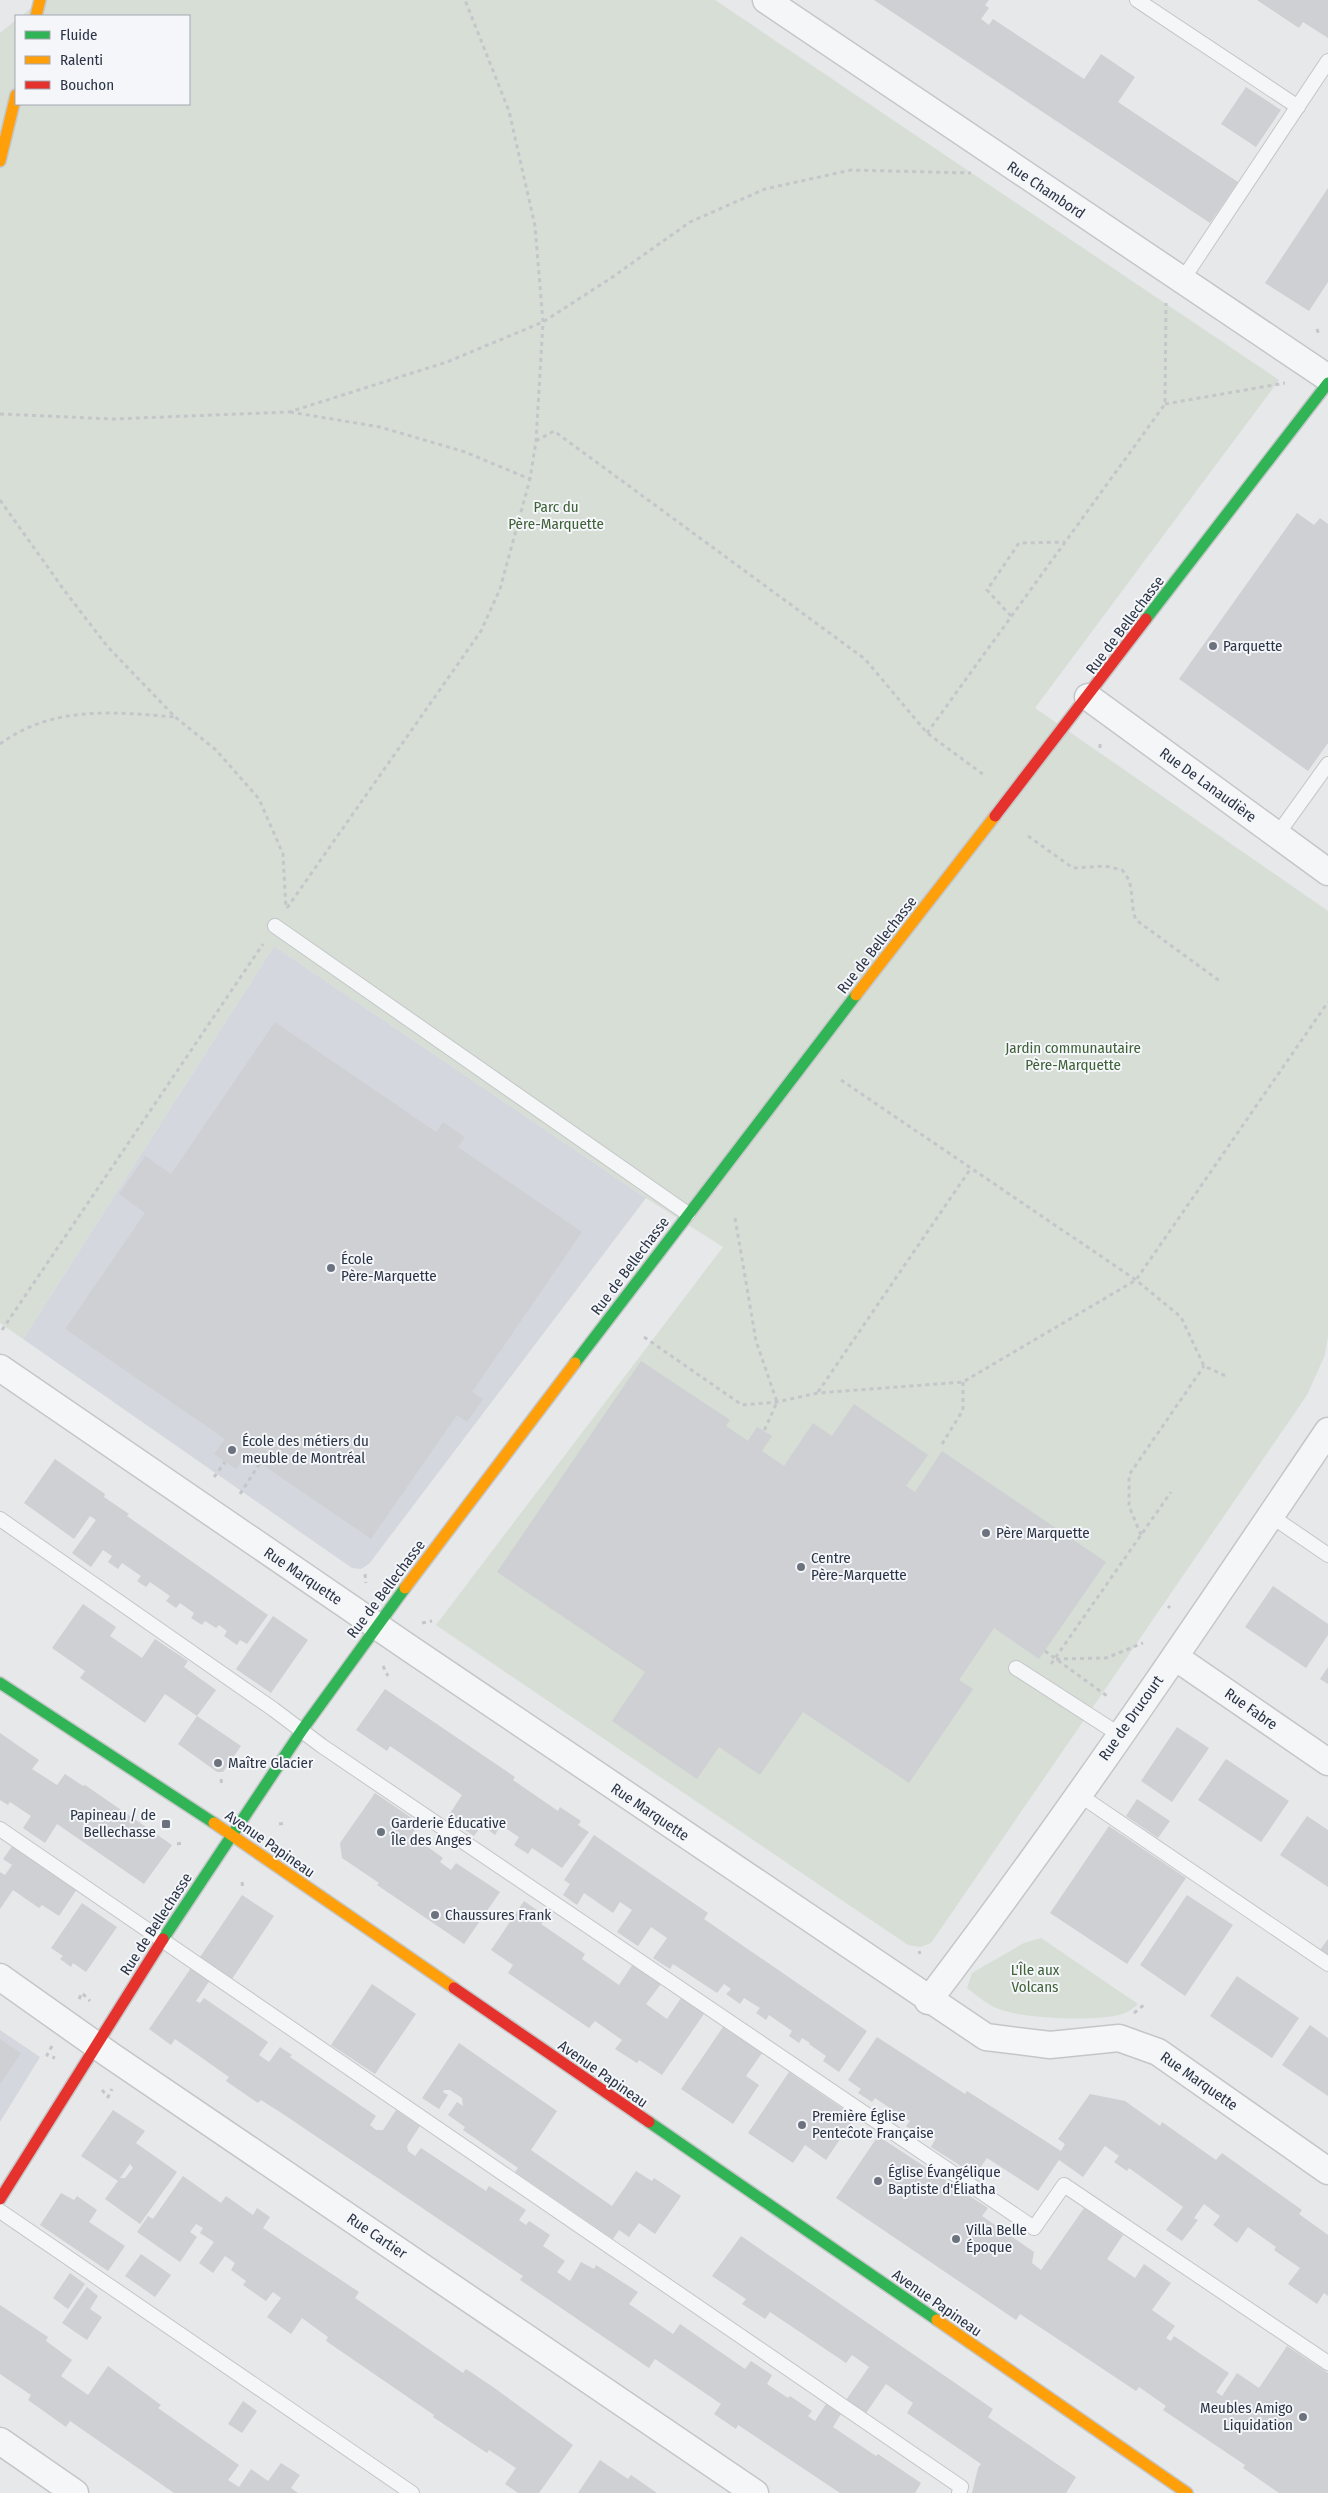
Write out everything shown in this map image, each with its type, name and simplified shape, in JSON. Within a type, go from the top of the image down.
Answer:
[{"type":"street","name":"Rue Chambord","points":[[766,0],[1174,291],[1328,378]]},
{"type":"street","points":[[0,161],[15,99]]},
{"type":"street","name":"Rue de Bellechasse","points":[[0,2199],[162,1940],[302,1730],[376,1626],[688,1214],[1088,698],[1328,383]]},
{"type":"street","name":"Rue De Lanaudière","points":[[1088,698],[1328,872]]},
{"type":"street","name":"Rue Marquette","points":[[0,1368],[928,2001],[986,2037],[1050,2045],[1119,2038],[1158,2052],[1328,2171]]},
{"type":"street","name":"Rue de Drucourt","points":[[928,2001],[1001,1905],[1175,1657],[1328,1431]]},
{"type":"street","name":"Rue Fabre","points":[[1175,1657],[1328,1762]]},
{"type":"street","name":"Avenue Papineau","points":[[0,1683],[231,1836],[1187,2493]]},
{"type":"street","name":"Rue Cartier","points":[[0,1977],[96,2045],[755,2493]]},
{"type":"street","points":[[0,2442],[75,2493]]},
{"type":"lane","points":[[1137,0],[1298,107]]},
{"type":"lane","points":[[1174,291],[1328,61]]},
{"type":"lane","points":[[1277,835],[1328,764]]},
{"type":"lane","points":[[275,926],[688,1214]]},
{"type":"lane","points":[[1271,1516],[1328,1555]]},
{"type":"lane","points":[[0,1519],[302,1730],[322,1746],[1034,2228],[1064,2185],[1328,2363]]},
{"type":"lane","points":[[1016,1668],[1120,1735]]},
{"type":"lane","points":[[1078,1794],[1328,1964]]},
{"type":"lane","points":[[0,1828],[961,2487],[960,2493]]},
{"type":"lane","points":[[0,2211],[412,2493]]},
{"type":"path","points":[[2,1330],[286,909],[481,631],[500,589],[530,479],[536,441],[543,322],[535,226],[510,111],[465,0]]},
{"type":"path","points":[[289,412],[447,362],[543,322],[611,278],[690,222],[765,189],[851,170],[977,173]]},
{"type":"path","points":[[928,733],[1165,404],[1174,291]]},
{"type":"path","points":[[1318,329],[1319,335]]},
{"type":"path","points":[[1165,404],[1285,383]]},
{"type":"path","points":[[0,414],[114,420],[289,412],[380,428],[465,452],[530,479]]},
{"type":"path","points":[[536,441],[554,432],[865,659],[928,733],[984,775]]},
{"type":"path","points":[[0,500],[64,590],[107,646],[175,717],[216,750],[259,799],[283,854],[286,909]]},
{"type":"path","points":[[1012,616],[987,590],[1019,543],[1065,542]]},
{"type":"path","points":[[0,744],[11,736],[56,716],[115,712],[175,717]]},
{"type":"path","points":[[1028,836],[1073,868],[1105,866],[1122,870],[1131,884],[1136,920],[1221,982]]},
{"type":"path","points":[[644,1337],[742,1405],[777,1402],[818,1393],[963,1382],[1136,1280],[1328,1002]]},
{"type":"path","points":[[841,1080],[1136,1280],[1181,1318],[1204,1366],[1228,1378]]},
{"type":"path","points":[[818,1393],[972,1168]]},
{"type":"path","points":[[735,1218],[756,1341],[777,1402],[764,1431]]},
{"type":"path","points":[[1141,1535],[1129,1506],[1129,1476],[1204,1366]]},
{"type":"path","points":[[942,1444],[963,1410],[963,1382]]},
{"type":"path","points":[[214,1477],[225,1462]]},
{"type":"path","points":[[240,1494],[260,1463]]},
{"type":"path","points":[[1039,1683],[1171,1492]]},
{"type":"path","points":[[365,1574],[366,1589]]},
{"type":"path","points":[[1055,1659],[1106,1658],[1143,1643]]},
{"type":"path","points":[[1045,1652],[1107,1696]]},
{"type":"path","points":[[383,1666],[388,1676]]},
{"type":"path","points":[[221,1779],[222,1786]]},
{"type":"path","points":[[279,1824],[286,1823]]},
{"type":"path","points":[[177,1844],[182,1842]]},
{"type":"path","points":[[242,1882],[243,1890]]},
{"type":"shaded area","name":"École Père-Marquette","points":[[274,946],[646,1198],[369,1564],[361,1569],[352,1568],[23,1339]]},
{"type":"shaded area","points":[[0,2030],[40,2057],[0,2122]]},
{"type":"green space","name":"Parc du Père-Marquette","points":[[41,0],[715,0],[1279,380],[1035,708],[1328,911],[1328,1336],[1325,1355],[1307,1395],[931,1943],[920,1947],[908,1945],[436,1625],[723,1247],[646,1198],[274,946],[23,1339],[0,1323],[0,33],[15,21],[15,105],[190,105],[190,15],[22,15]]},
{"type":"green space","name":"L'Île aux Volcans","points":[[1041,1938],[1138,2004],[1133,2009],[1124,2013],[1102,2018],[1052,2018],[1017,2014],[1003,2010],[982,2000],[967,1988],[972,1973],[1024,1943]]},
{"type":"building","points":[[874,0],[989,0],[985,5],[989,8],[981,19],[989,25],[993,19],[1084,79],[1101,54],[1135,77],[1118,102],[1238,182],[1210,223]]},
{"type":"building","points":[[1257,0],[1328,0],[1328,38],[1303,22],[1299,28]]},
{"type":"building","points":[[1246,87],[1281,110],[1256,147],[1221,124]]},
{"type":"building","points":[[1328,188],[1328,282],[1309,311],[1265,283]]},
{"type":"building","points":[[1297,513],[1314,525],[1320,518],[1328,524],[1328,743],[1308,771],[1179,679]]},
{"type":"building","name":"École Père-Marquette","points":[[275,1022],[436,1132],[443,1122],[465,1137],[458,1147],[582,1232],[472,1392],[483,1399],[467,1422],[457,1415],[371,1539],[247,1454],[236,1469],[214,1454],[225,1439],[65,1329],[145,1213],[119,1194],[145,1156],[171,1174]]},
{"type":"building","name":"Centre Père-Marquette","points":[[641,1361],[730,1420],[726,1426],[748,1441],[757,1427],[772,1436],[762,1451],[784,1466],[813,1423],[832,1436],[854,1404],[928,1455],[906,1486],[915,1492],[942,1451],[1106,1562],[1039,1659],[994,1628],[959,1680],[973,1689],[909,1783],[803,1712],[760,1775],[719,1747],[697,1779],[612,1721],[645,1672],[497,1572]]},
{"type":"building","points":[[55,1459],[105,1494],[104,1497],[129,1514],[127,1516],[268,1615],[247,1644],[240,1640],[237,1645],[224,1636],[227,1631],[219,1625],[216,1628],[205,1621],[202,1625],[191,1618],[194,1613],[180,1603],[176,1608],[166,1601],[170,1596],[150,1582],[146,1587],[137,1581],[141,1576],[122,1563],[118,1569],[108,1562],[112,1556],[103,1550],[91,1567],[72,1553],[96,1520],[90,1516],[74,1539],[24,1503]]},
{"type":"building","points":[[1273,1586],[1328,1624],[1328,1635],[1306,1668],[1245,1627]]},
{"type":"building","points":[[83,1604],[116,1627],[110,1636],[142,1658],[155,1639],[188,1661],[184,1667],[216,1690],[197,1716],[165,1694],[145,1723],[80,1678],[85,1671],[52,1648]]},
{"type":"building","points":[[273,1616],[308,1640],[271,1693],[236,1669]]},
{"type":"building","points":[[1328,1667],[1328,1684],[1320,1679]]},
{"type":"building","points":[[385,1689],[515,1777],[513,1780],[558,1811],[560,1807],[581,1821],[578,1825],[589,1832],[562,1868],[532,1848],[528,1854],[514,1845],[519,1837],[501,1825],[495,1835],[482,1825],[474,1836],[447,1818],[462,1795],[390,1746],[387,1751],[356,1730]]},
{"type":"building","points":[[197,1716],[241,1746],[223,1772],[217,1772],[178,1744]]},
{"type":"building","points":[[1177,1727],[1209,1748],[1172,1802],[1141,1781]]},
{"type":"building","points":[[0,1733],[39,1760],[32,1769],[57,1785],[65,1774],[83,1786],[85,1785],[172,1845],[144,1884],[57,1824],[45,1843],[23,1828],[31,1816],[10,1802],[8,1805],[0,1800]]},
{"type":"building","points":[[1226,1759],[1289,1801],[1261,1842],[1198,1800]]},
{"type":"building","points":[[375,1793],[419,1823],[408,1841],[417,1847],[421,1842],[443,1858],[440,1862],[451,1870],[456,1863],[500,1892],[464,1944],[377,1885],[379,1883],[342,1858],[340,1843]]},
{"type":"building","points":[[1137,1799],[1170,1821],[1158,1838],[1126,1816]]},
{"type":"building","points":[[1307,1816],[1328,1830],[1328,1887],[1280,1855]]},
{"type":"building","points":[[1109,1826],[1186,1878],[1127,1964],[1050,1913]]},
{"type":"building","points":[[594,1835],[708,1913],[704,1919],[867,2031],[839,2072],[823,2061],[826,2056],[810,2043],[802,2038],[799,2043],[789,2036],[792,2031],[769,2015],[766,2020],[756,2013],[760,2008],[744,1998],[740,2004],[726,1994],[731,1989],[724,1984],[717,1993],[673,1964],[670,1969],[653,1958],[667,1938],[651,1927],[638,1946],[617,1932],[632,1910],[620,1902],[613,1913],[584,1893],[577,1905],[563,1895],[570,1884],[564,1880]]},
{"type":"building","points":[[13,1845],[77,1889],[59,1916],[42,1905],[39,1908],[13,1890],[0,1909],[0,1872],[5,1875],[12,1865],[3,1859]]},
{"type":"building","points":[[242,1895],[274,1916],[232,1979],[200,1957]]},
{"type":"building","points":[[1187,1895],[1233,1925],[1185,1996],[1140,1965]]},
{"type":"building","points":[[524,1901],[547,1917],[541,1924],[585,1954],[582,1959],[619,1985],[633,1964],[661,1984],[646,2004],[667,2019],[683,1995],[706,2011],[662,2075],[639,2060],[637,2063],[615,2049],[622,2040],[595,2021],[589,2028],[508,1973],[513,1965],[491,1950]]},
{"type":"building","points":[[82,1903],[117,1927],[86,1972],[73,1963],[71,1967],[60,1959],[63,1956],[51,1948]]},
{"type":"building","points":[[1328,1939],[1328,1955],[1320,1950]]},
{"type":"building","points":[[191,1968],[210,1980],[196,2001],[200,2003],[204,1998],[268,2042],[259,2055],[269,2062],[280,2047],[292,2055],[290,2057],[376,2116],[370,2125],[376,2130],[383,2130],[396,2110],[420,2126],[407,2146],[408,2151],[415,2156],[421,2148],[486,2191],[489,2186],[526,2210],[519,2220],[526,2225],[529,2221],[550,2235],[543,2246],[565,2261],[557,2272],[570,2281],[581,2262],[594,2269],[596,2265],[638,2292],[629,2304],[673,2334],[680,2324],[745,2369],[751,2361],[772,2375],[767,2384],[788,2398],[790,2396],[812,2411],[808,2416],[815,2421],[826,2404],[841,2414],[833,2427],[921,2483],[915,2493],[840,2493],[738,2425],[736,2429],[714,2414],[721,2404],[655,2359],[649,2368],[520,2280],[523,2276],[283,2114],[261,2100],[258,2103],[226,2081],[229,2077],[175,2039],[171,2045],[149,2029]]},
{"type":"building","points":[[1237,1976],[1299,2018],[1272,2058],[1210,2016]]},
{"type":"building","points":[[372,1984],[416,2014],[375,2074],[331,2045]]},
{"type":"building","points":[[1310,2025],[1328,2038],[1328,2096],[1282,2065]]},
{"type":"building","points":[[723,2027],[762,2053],[746,2076],[759,2085],[733,2124],[681,2089]]},
{"type":"building","points":[[877,2037],[965,2094],[967,2091],[1061,2151],[1065,2144],[1058,2139],[1090,2094],[1125,2101],[1160,2126],[1162,2122],[1216,2160],[1222,2153],[1302,2210],[1299,2214],[1328,2235],[1328,2296],[1324,2293],[1317,2304],[1288,2284],[1300,2268],[1274,2250],[1276,2247],[1248,2227],[1237,2243],[1213,2225],[1220,2216],[1204,2204],[1194,2218],[1198,2220],[1182,2241],[1166,2230],[1183,2207],[1129,2168],[1127,2171],[1114,2162],[1119,2156],[1105,2146],[1083,2177],[1059,2160],[1038,2191],[987,2158],[975,2175],[931,2147],[936,2138],[923,2129],[919,2135],[906,2126],[910,2121],[904,2117],[901,2122],[887,2113],[890,2108],[875,2098],[872,2102],[858,2093],[861,2089],[848,2080]]},
{"type":"building","points":[[0,2039],[21,2053],[0,2084]]},
{"type":"building","points":[[459,2043],[557,2111],[531,2150],[612,2206],[636,2171],[652,2181],[654,2178],[681,2196],[655,2234],[639,2223],[629,2237],[619,2230],[613,2239],[515,2172],[518,2168],[463,2130],[465,2127],[448,2115],[457,2102],[463,2106],[462,2098],[450,2090],[444,2090],[443,2092],[448,2095],[439,2109],[422,2098]]},
{"type":"building","name":"Première Église Penteĉote Française","points":[[789,2072],[855,2117],[826,2160],[805,2145],[793,2163],[748,2133]]},
{"type":"building","points":[[113,2110],[145,2131],[136,2143],[177,2172],[140,2224],[105,2199],[118,2181],[81,2156]],"holes":[[[130,2164],[133,2168],[125,2178],[120,2178]]]},
{"type":"building","points":[[878,2136],[988,2208],[982,2216],[1034,2252],[1032,2263],[1041,2270],[1084,2208],[1123,2235],[1107,2259],[1135,2278],[1144,2264],[1171,2283],[1152,2310],[1175,2326],[1166,2338],[1171,2341],[1174,2336],[1229,2373],[1216,2392],[1222,2396],[1237,2373],[1259,2388],[1287,2346],[1328,2373],[1328,2493],[1279,2493],[1243,2468],[1245,2465],[1163,2410],[1166,2406],[1139,2387],[1136,2391],[1020,2314],[1016,2320],[836,2198]]},
{"type":"building","points":[[183,2176],[221,2203],[226,2196],[253,2215],[257,2208],[270,2217],[263,2228],[359,2292],[355,2298],[463,2373],[466,2369],[493,2387],[573,2445],[539,2493],[518,2493],[505,2484],[516,2468],[489,2450],[487,2453],[433,2417],[434,2415],[326,2341],[328,2337],[302,2318],[291,2334],[267,2317],[281,2298],[273,2292],[266,2301],[243,2285],[246,2281],[231,2270],[235,2263],[225,2256],[213,2273],[199,2263],[214,2242],[200,2233],[203,2228],[196,2224],[190,2232],[197,2237],[180,2262],[137,2232],[148,2216],[153,2219]]},
{"type":"building","points":[[61,2193],[74,2200],[77,2196],[97,2210],[89,2222],[125,2246],[108,2271],[40,2225]]},
{"type":"building","points":[[741,2236],[993,2409],[988,2417],[1076,2477],[1066,2493],[972,2493],[978,2468],[981,2464],[907,2413],[913,2403],[886,2384],[866,2413],[846,2400],[869,2367],[852,2355],[846,2363],[770,2312],[765,2319],[742,2304],[746,2299],[712,2276]]},
{"type":"building","points":[[141,2254],[171,2275],[155,2297],[125,2276]]},
{"type":"building","points":[[70,2273],[85,2284],[68,2309],[53,2298]]},
{"type":"building","points":[[87,2287],[98,2296],[90,2309],[102,2317],[87,2340],[62,2323]]},
{"type":"building","points":[[0,2305],[48,2337],[46,2341],[72,2360],[61,2376],[88,2395],[108,2366],[161,2405],[158,2408],[239,2465],[228,2480],[239,2487],[251,2469],[268,2481],[281,2463],[300,2475],[291,2488],[298,2493],[174,2493],[70,2421],[66,2427],[28,2400],[31,2395],[0,2374]]},
{"type":"building","points":[[243,2401],[257,2411],[242,2433],[228,2424]]},
{"type":"building","points":[[600,2460],[628,2479],[631,2475],[657,2493],[578,2493]]},
{"type":"traffic: fast","points":[[1146,619],[1328,383]]},
{"type":"traffic: fast","points":[[575,1363],[856,995]]},
{"type":"traffic: fast","points":[[163,1939],[302,1730],[405,1588]]},
{"type":"traffic: fast","points":[[0,1683],[214,1823]]},
{"type":"traffic: fast","points":[[649,2122],[937,2320]]},
{"type":"traffic: slow","points":[[36,15],[40,0]]},
{"type":"traffic: slow","points":[[0,161],[15,99]]},
{"type":"traffic: slow","points":[[856,995],[995,816]]},
{"type":"traffic: slow","points":[[405,1588],[575,1363]]},
{"type":"traffic: slow","points":[[214,1823],[454,1988]]},
{"type":"traffic: slow","points":[[937,2320],[1187,2493]]},
{"type":"traffic: jam","points":[[995,816],[1146,619]]},
{"type":"traffic: jam","points":[[0,2199],[163,1939]]},
{"type":"traffic: jam","points":[[454,1988],[649,2122]]},
{"type":"place","name":"Parquette","points":[[1213,646]]},
{"type":"place","name":"École Père-Marquette","points":[[331,1268]]},
{"type":"place","name":"École des métiers du meuble de Montréal","points":[[232,1450]]},
{"type":"place","name":"Père Marquette","points":[[986,1533]]},
{"type":"place","name":"Centre Père-Marquette","points":[[801,1567]]},
{"type":"place","name":"Maître Glacier","points":[[218,1763]]},
{"type":"place","name":"Papineau / de Bellechasse","points":[[166,1824]]},
{"type":"place","name":"Garderie Éducative Île des Anges","points":[[381,1832]]},
{"type":"place","name":"Chaussures Frank","points":[[435,1915]]},
{"type":"place","name":"Première Église Penteĉote Française","points":[[802,2125]]},
{"type":"place","name":"Église Évangélique Baptiste d'Éliatha","points":[[878,2181]]},
{"type":"place","name":"Villa Belle Époque","points":[[956,2239]]},
{"type":"place","name":"Meubles Amigo Liquidation","points":[[1303,2417]]},
{"type":"park label","name":"Jardin communautaire Père-Marquette","points":[[1073,1056]]}]
